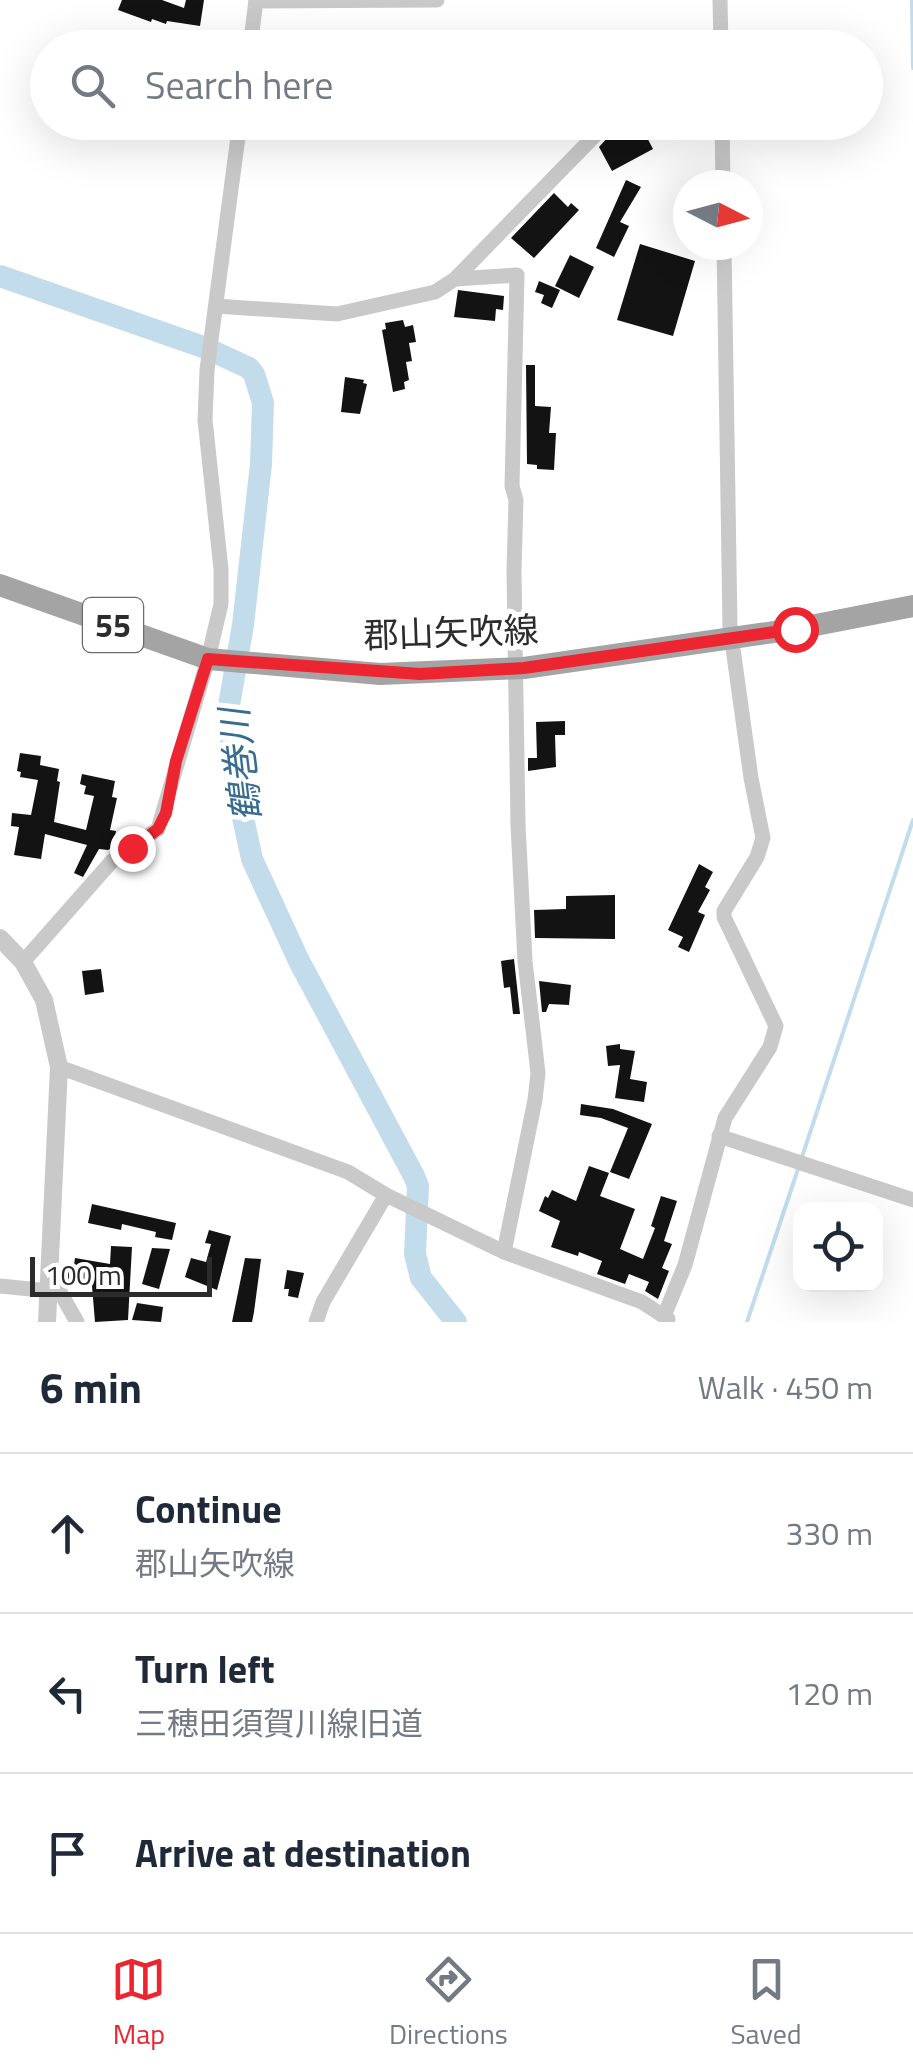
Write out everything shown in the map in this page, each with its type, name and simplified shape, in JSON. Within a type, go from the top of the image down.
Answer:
[{"type":"main road","name":"郡山矢吹線","points":[[0,585],[218,660],[380,674],[515,668],[731,638],[913,606]]},
{"type":"street","points":[[252,30],[256,0],[437,0]]},
{"type":"street","points":[[720,0],[720,30]]},
{"type":"street","points":[[23,962],[112,861],[158,829],[166,813],[176,761],[218,660],[221,568],[205,420],[207,370],[238,140]]},
{"type":"street","points":[[216,306],[337,314],[435,292],[455,279],[590,140]]},
{"type":"street","points":[[722,140],[723,170]]},
{"type":"street","points":[[60,1067],[348,1172],[386,1195],[504,1252],[629,1297],[668,1319],[725,1118],[770,1046],[776,1026],[724,918],[724,911],[759,853],[763,838],[731,638],[724,260]]},
{"type":"street","points":[[455,279],[516,275],[512,486],[516,500],[515,668],[524,940],[538,1073],[504,1252]]},
{"type":"street","points":[[0,938],[23,962],[44,1000],[60,1067],[47,1322]]},
{"type":"street","points":[[719,1136],[913,1200]]},
{"type":"street","points":[[316,1322],[323,1302],[386,1195]]},
{"type":"street","points":[[0,1286],[60,1292],[77,1322]]},
{"type":"building","points":[[122,0],[162,0],[184,8],[186,0],[204,0],[200,26],[152,19],[151,22],[118,10]]},
{"type":"building","points":[[605,140],[648,140],[653,149],[612,171],[599,147]]},
{"type":"building","points":[[626,180],[641,187],[620,222],[629,226],[614,257],[596,248]]},
{"type":"building","points":[[554,193],[568,207],[571,203],[579,210],[534,258],[511,238]]},
{"type":"building","points":[[640,244],[673,254],[673,260],[695,261],[673,336],[617,320]]},
{"type":"building","points":[[570,255],[594,267],[579,298],[555,286]]},
{"type":"building","points":[[539,281],[560,290],[552,308],[541,303],[544,295],[535,292]]},
{"type":"building","points":[[458,290],[504,296],[503,310],[496,309],[495,321],[454,317]]},
{"type":"building","points":[[403,320],[405,327],[413,325],[416,342],[409,343],[412,361],[406,362],[409,380],[404,382],[405,389],[393,392],[382,330],[386,329],[385,323]]},
{"type":"building","points":[[526,365],[535,365],[535,406],[551,407],[549,433],[556,433],[554,470],[527,464]]},
{"type":"building","points":[[345,377],[367,384],[360,414],[341,412]]},
{"type":"building","points":[[565,721],[565,735],[555,735],[556,767],[528,771],[528,758],[537,758],[536,722]]},
{"type":"building","points":[[20,753],[41,756],[40,765],[59,769],[54,822],[86,830],[94,796],[84,794],[82,774],[115,781],[112,797],[117,798],[110,830],[116,831],[113,847],[99,849],[83,877],[74,873],[87,845],[45,834],[41,859],[14,855],[19,827],[11,826],[12,813],[31,815],[38,780],[20,777]]},
{"type":"building","points":[[699,864],[713,872],[705,887],[710,890],[698,912],[705,915],[689,952],[678,947],[683,937],[668,930]]},
{"type":"building","points":[[615,895],[615,939],[535,938],[534,910],[566,909],[566,896]]},
{"type":"building","points":[[514,959],[520,1014],[513,1014],[510,987],[504,988],[501,961]]},
{"type":"building","points":[[101,969],[104,992],[85,995],[82,971]]},
{"type":"building","points":[[539,981],[571,985],[569,1005],[549,1004],[546,1012],[542,1012]]},
{"type":"building","points":[[620,1044],[620,1049],[635,1051],[630,1079],[647,1082],[644,1102],[615,1098],[620,1065],[608,1066],[606,1046]]},
{"type":"building","points":[[581,1104],[613,1109],[652,1124],[629,1179],[610,1172],[628,1128],[580,1115]]},
{"type":"building","points":[[589,1166],[609,1173],[600,1196],[635,1209],[620,1249],[643,1259],[655,1228],[651,1226],[661,1196],[677,1201],[664,1241],[672,1244],[662,1268],[669,1271],[658,1299],[645,1291],[649,1282],[629,1274],[625,1284],[597,1274],[602,1261],[551,1247],[560,1221],[539,1211],[545,1196],[548,1198],[552,1190],[576,1201]]},
{"type":"building","points":[[92,1204],[176,1223],[172,1240],[122,1224],[121,1230],[88,1223]]},
{"type":"building","points":[[209,1230],[231,1236],[217,1290],[185,1277],[191,1258],[206,1262],[211,1244],[205,1243]]},
{"type":"building","points":[[111,1246],[132,1247],[128,1320],[95,1322],[92,1286],[64,1282],[66,1271],[73,1272],[75,1258],[110,1264]]},
{"type":"building","points":[[152,1248],[170,1249],[159,1289],[142,1284]]},
{"type":"building","points":[[245,1258],[261,1259],[252,1322],[232,1322]]},
{"type":"building","points":[[287,1270],[304,1273],[298,1298],[288,1296],[289,1289],[284,1289]]},
{"type":"building","points":[[137,1303],[163,1307],[161,1322],[132,1320]]},
{"type":"waterway","points":[[912,0],[913,68]]},
{"type":"waterway","name":"鶴巻川","points":[[0,276],[206,348],[254,374],[263,403],[261,464],[243,625],[228,711],[237,790],[252,859],[299,961],[414,1176],[418,1186],[415,1254],[421,1278],[456,1322]]},
{"type":"waterway","points":[[802,1157],[913,820]]},
{"type":"waterway","points":[[747,1322],[799,1166]]},
{"type":"route","points":[[132,848],[158,829],[166,813],[176,761],[208,659],[420,674],[524,668],[795,629]]}]
